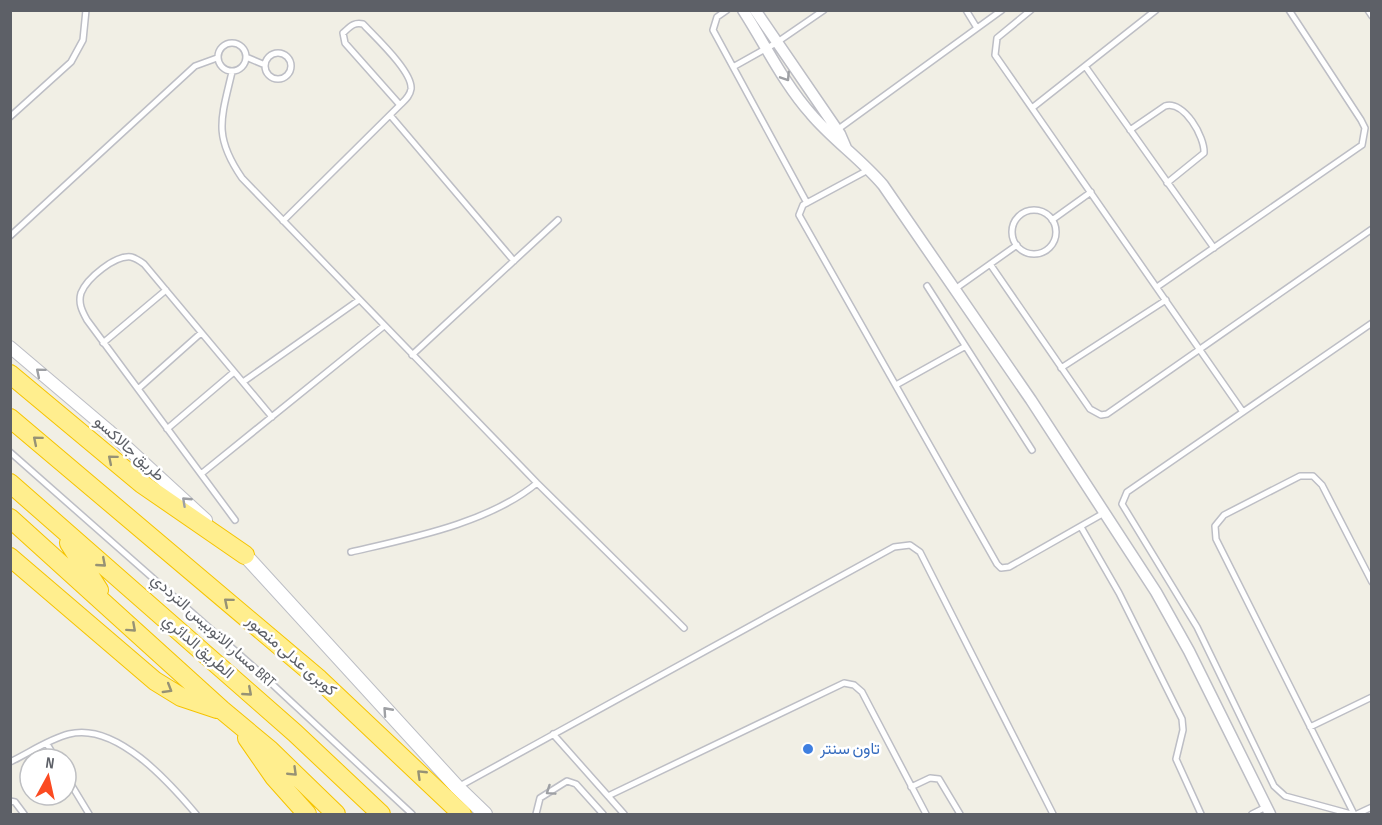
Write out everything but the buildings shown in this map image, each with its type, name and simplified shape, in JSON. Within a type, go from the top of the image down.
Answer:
[{"type":"highway","points":[[10,374],[142,484],[244,555]]},
{"type":"highway","name":"كوبرى عدلى منصور","points":[[10,418],[319,679],[462,814]]},
{"type":"highway","name":"الطريق الدائري","points":[[10,483],[295,733],[381,814]]},
{"type":"highway","name":"الطريق الدائري","points":[[10,518],[222,710],[270,750],[336,814]]},
{"type":"highway","points":[[56,523],[113,611]]},
{"type":"highway","points":[[10,557],[155,681],[181,697],[222,710]]},
{"type":"highway","points":[[238,724],[255,752],[307,814]]},
{"type":"main road","points":[[244,555],[457,787],[485,814]]},
{"type":"street","points":[[743,10],[837,130],[846,148]]},
{"type":"street","points":[[755,10],[808,111],[830,136],[869,169],[955,290],[1156,592],[1185,642],[1268,811]]},
{"type":"street","name":"طريق جالاكسو","points":[[10,347],[108,430],[244,555]]},
{"type":"lane","points":[[10,117],[71,62],[83,39],[86,10]]},
{"type":"lane","points":[[726,10],[717,17],[713,30],[807,203]]},
{"type":"lane","points":[[733,67],[772,45],[824,10]]},
{"type":"lane","points":[[966,10],[977,28]]},
{"type":"lane","points":[[837,130],[1002,10]]},
{"type":"lane","points":[[1031,10],[1001,33],[994,50],[998,61],[1243,412]]},
{"type":"lane","points":[[1032,108],[1156,10]]},
{"type":"lane","points":[[1157,287],[1355,151],[1365,137],[1361,120],[1289,10]]},
{"type":"lane","points":[[1368,10],[1371,16]]},
{"type":"lane","points":[[283,221],[390,115],[400,105],[408,97],[410,80],[363,24],[357,23],[350,26],[343,33],[345,43],[400,105]]},
{"type":"lane","points":[[232,43],[244,50],[246,57],[239,70],[232,72],[225,70],[217,58],[219,50],[232,43]]},
{"type":"lane","points":[[282,54],[287,57],[291,68],[285,77],[274,79],[266,71],[265,65],[271,55],[282,54]]},
{"type":"lane","points":[[246,57],[265,65]]},
{"type":"lane","points":[[10,236],[195,66],[217,58]]},
{"type":"lane","points":[[1085,66],[1214,248]]},
{"type":"lane","points":[[232,72],[223,118],[222,140],[228,158],[242,178],[537,483],[684,628]]},
{"type":"lane","points":[[1130,130],[1164,106],[1181,108],[1202,139],[1204,153],[1167,183]]},
{"type":"lane","points":[[390,115],[514,261]]},
{"type":"lane","points":[[869,169],[807,203],[799,211],[801,219],[999,566],[1009,567],[1104,513]]},
{"type":"lane","points":[[1052,220],[1091,192]]},
{"type":"lane","points":[[1036,211],[1052,220],[1055,238],[1044,252],[1026,252],[1017,245],[1013,227],[1019,217],[1036,211]]},
{"type":"lane","points":[[412,355],[558,220]]},
{"type":"lane","points":[[990,264],[1090,409],[1101,415],[1107,414],[1371,229]]},
{"type":"lane","points":[[955,290],[1017,245]]},
{"type":"lane","points":[[236,520],[103,343],[80,307],[80,294],[86,284],[122,257],[133,257],[144,264],[272,417]]},
{"type":"lane","points":[[927,286],[1032,450]]},
{"type":"lane","points":[[103,343],[166,290]]},
{"type":"lane","points":[[243,382],[359,300]]},
{"type":"lane","points":[[1061,368],[1166,300]]},
{"type":"lane","points":[[1371,322],[1127,492],[1122,500],[1123,508],[1197,627],[1274,786],[1286,795],[1354,814],[1371,807]]},
{"type":"lane","points":[[201,474],[384,326]]},
{"type":"lane","points":[[138,389],[201,333]]},
{"type":"lane","points":[[896,385],[964,347]]},
{"type":"lane","points":[[167,429],[234,372]]},
{"type":"lane","name":"مسار الاتوبيس الترددي BRT","points":[[10,452],[256,670],[412,814]]},
{"type":"lane","points":[[1354,814],[1216,539],[1215,526],[1220,518],[1233,510],[1300,477],[1313,477],[1322,485],[1371,582]]},
{"type":"lane","points":[[351,552],[394,542],[492,511],[523,495],[537,483]]},
{"type":"lane","points":[[1081,526],[1119,593],[1182,719],[1183,730],[1176,759],[1201,814]]},
{"type":"lane","points":[[457,787],[894,547],[905,544],[920,552],[1053,814]]},
{"type":"lane","points":[[608,796],[844,683],[854,685],[862,692],[926,814]]},
{"type":"lane","points":[[1310,727],[1371,697]]},
{"type":"lane","points":[[10,762],[69,734],[90,732],[117,740],[177,793],[196,814]]},
{"type":"lane","points":[[553,734],[624,814]]},
{"type":"lane","points":[[911,787],[930,778],[939,779],[960,814]]},
{"type":"lane","points":[[536,814],[540,798],[567,781],[576,784],[603,814]]},
{"type":"lane","points":[[78,796],[89,814]]},
{"type":"lane","points":[[10,801],[15,802],[24,814]]},
{"type":"lane","points":[[1252,814],[1268,811]]},
{"type":"place","name":"تاون سنتر","points":[[808,749]]}]
